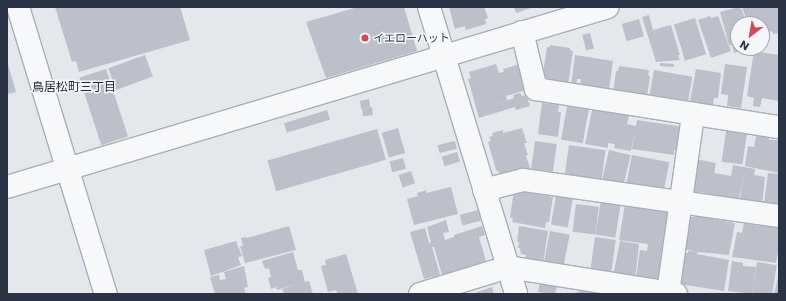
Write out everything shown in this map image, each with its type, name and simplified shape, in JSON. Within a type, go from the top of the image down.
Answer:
[{"type":"street","points":[[18,7],[106,294]]},
{"type":"street","points":[[429,7],[516,294]]},
{"type":"street","points":[[7,187],[608,7]]},
{"type":"street","points":[[522,32],[536,89],[779,127]]},
{"type":"street","points":[[420,294],[508,267],[672,293],[680,202],[692,114]]},
{"type":"street","points":[[484,190],[523,180],[779,216]]},
{"type":"building","points":[[55,7],[180,7],[190,40],[79,72],[76,61],[72,62]]},
{"type":"building","points":[[358,7],[404,7],[417,51],[326,78],[306,22]]},
{"type":"building","points":[[449,7],[484,7],[488,18],[485,19],[486,24],[466,30],[465,26],[455,29]]},
{"type":"building","points":[[514,7],[534,7],[516,13]]},
{"type":"building","points":[[739,7],[742,9],[744,16],[730,16],[730,45],[729,45],[720,12]]},
{"type":"building","points":[[742,7],[779,7],[779,33],[773,34],[772,31],[770,32],[770,16],[745,16]]},
{"type":"building","points":[[649,15],[653,30],[671,25],[680,55],[678,55],[680,60],[656,62],[642,17]]},
{"type":"building","points":[[710,16],[711,18],[718,16],[730,51],[711,58],[698,20]]},
{"type":"building","points":[[695,18],[706,54],[685,61],[674,24]]},
{"type":"building","points":[[639,19],[644,36],[627,41],[622,24]]},
{"type":"building","points":[[590,33],[594,49],[586,50],[582,35]]},
{"type":"building","points":[[550,45],[570,48],[570,50],[573,51],[568,85],[542,79],[547,47],[550,47]]},
{"type":"building","points":[[770,54],[779,55],[779,101],[762,98],[760,107],[753,106],[754,98],[747,96],[753,56],[770,56]]},
{"type":"building","points":[[145,55],[153,77],[116,90],[108,68]]},
{"type":"building","points":[[575,55],[613,61],[609,90],[580,86],[581,79],[577,79],[576,87],[571,86]]},
{"type":"building","points":[[7,61],[16,92],[7,94]]},
{"type":"building","points":[[660,63],[674,64],[674,67],[660,66]]},
{"type":"building","points":[[496,64],[499,73],[504,72],[503,69],[517,65],[520,66],[526,90],[506,96],[507,100],[493,105],[514,98],[513,95],[520,93],[522,96],[526,95],[530,106],[516,110],[515,107],[479,118],[468,79],[471,78],[469,72]]},
{"type":"building","points":[[725,64],[747,67],[741,108],[727,106],[728,95],[721,94]]},
{"type":"building","points":[[619,66],[649,70],[648,75],[650,76],[647,97],[613,92],[616,71],[618,71]]},
{"type":"building","points":[[106,69],[128,137],[101,145],[79,78]]},
{"type":"building","points":[[696,69],[721,73],[718,98],[714,98],[713,105],[690,102]]},
{"type":"building","points":[[654,70],[692,77],[688,102],[649,96]]},
{"type":"building","points":[[369,99],[370,107],[361,109],[360,101]]},
{"type":"building","points":[[542,103],[559,105],[558,112],[561,112],[558,137],[538,134]]},
{"type":"building","points":[[567,106],[589,110],[583,143],[561,139]]},
{"type":"building","points":[[593,106],[609,108],[608,113],[613,113],[614,110],[630,112],[627,124],[636,126],[637,120],[684,127],[677,151],[674,150],[674,155],[632,149],[635,129],[631,151],[614,148],[615,144],[608,143],[608,148],[585,144]]},
{"type":"building","points":[[372,107],[373,115],[363,116],[362,108]]},
{"type":"building","points":[[327,110],[330,120],[287,133],[284,123]]},
{"type":"building","points":[[398,128],[405,153],[389,158],[382,133]]},
{"type":"building","points":[[522,128],[527,143],[524,143],[530,169],[504,176],[496,170],[488,142],[491,141],[489,137],[493,136],[492,133],[503,130],[503,133]]},
{"type":"building","points":[[377,129],[386,160],[276,191],[267,160]]},
{"type":"building","points":[[726,131],[747,134],[742,165],[722,162]]},
{"type":"building","points":[[757,131],[770,133],[769,140],[779,140],[779,173],[745,166],[748,146],[754,147]]},
{"type":"building","points":[[455,141],[457,149],[439,153],[438,145]]},
{"type":"building","points":[[535,141],[557,144],[553,172],[531,169]]},
{"type":"building","points":[[569,145],[606,150],[601,180],[565,175]]},
{"type":"building","points":[[609,150],[630,155],[623,189],[601,184]]},
{"type":"building","points":[[457,152],[460,162],[445,166],[442,157]]},
{"type":"building","points":[[632,155],[669,162],[663,193],[626,185]]},
{"type":"building","points":[[403,158],[406,169],[392,172],[389,162]]},
{"type":"building","points":[[695,159],[716,163],[714,173],[731,176],[733,165],[755,169],[754,175],[765,177],[762,207],[739,204],[744,174],[738,204],[705,198],[706,193],[689,191]]},
{"type":"building","points":[[411,171],[415,183],[403,187],[399,175]]},
{"type":"building","points":[[768,173],[779,174],[779,205],[764,203]]},
{"type":"building","points":[[451,187],[458,214],[414,225],[407,199],[418,196],[417,193],[426,190],[426,193]]},
{"type":"building","points":[[514,190],[553,197],[549,222],[546,222],[545,228],[512,222],[513,218],[510,218]]},
{"type":"building","points":[[556,196],[573,199],[568,228],[551,225]]},
{"type":"building","points":[[601,200],[621,203],[615,238],[596,235]]},
{"type":"building","points":[[576,204],[599,207],[595,235],[573,232]]},
{"type":"building","points":[[625,205],[669,210],[664,264],[660,263],[658,283],[636,278],[640,250],[647,251],[648,244],[619,240]]},
{"type":"building","points":[[478,210],[481,221],[462,226],[460,215]]},
{"type":"building","points":[[696,213],[713,216],[713,219],[735,223],[729,255],[698,252],[697,254],[729,260],[724,291],[679,284],[684,253],[688,253],[688,251],[696,252],[685,249],[691,217],[696,217]]},
{"type":"building","points":[[446,220],[449,232],[443,233],[445,240],[454,237],[454,235],[482,226],[485,235],[479,237],[486,261],[442,275],[434,247],[432,247],[440,275],[424,279],[410,232],[425,228],[429,243],[431,242],[427,227]]},
{"type":"building","points":[[744,223],[760,226],[760,223],[779,227],[779,246],[776,263],[732,257],[737,232],[742,233]]},
{"type":"building","points":[[289,226],[296,250],[245,263],[240,246],[243,246],[241,238],[247,238]]},
{"type":"building","points":[[519,226],[548,231],[543,264],[525,261],[526,255],[521,254],[520,248],[518,248],[519,242],[517,242]]},
{"type":"building","points":[[550,231],[570,235],[563,267],[544,263]]},
{"type":"building","points":[[595,237],[616,240],[611,276],[590,273]]},
{"type":"building","points":[[236,241],[242,256],[238,257],[241,265],[211,276],[204,250]]},
{"type":"building","points":[[620,241],[639,244],[635,280],[613,276]]},
{"type":"building","points":[[293,252],[298,270],[302,270],[305,282],[309,281],[313,294],[284,294],[282,289],[300,283],[277,290],[276,287],[271,289],[268,278],[271,277],[269,268],[265,269],[262,261]]},
{"type":"building","points":[[346,254],[358,294],[338,294],[336,290],[328,292],[321,266],[326,265],[325,260]]},
{"type":"building","points":[[732,261],[743,263],[743,266],[756,267],[752,294],[728,291]]},
{"type":"building","points":[[757,262],[777,265],[772,294],[752,294]]},
{"type":"building","points":[[244,266],[248,287],[244,288],[246,294],[215,294],[210,277],[219,275],[220,280],[226,279],[224,272]]},
{"type":"building","points":[[778,277],[779,294],[774,294],[776,286]]},
{"type":"building","points":[[540,283],[557,286],[555,294],[538,292]]},
{"type":"building","points":[[492,287],[494,294],[472,294]]},
{"type":"building","points":[[590,289],[592,294],[572,294],[584,290]]},
{"type":"place","name":"イエローハット","points":[[365,38]]},
{"type":"district","name":"鳥居松町三丁目","points":[[74,87]]}]
